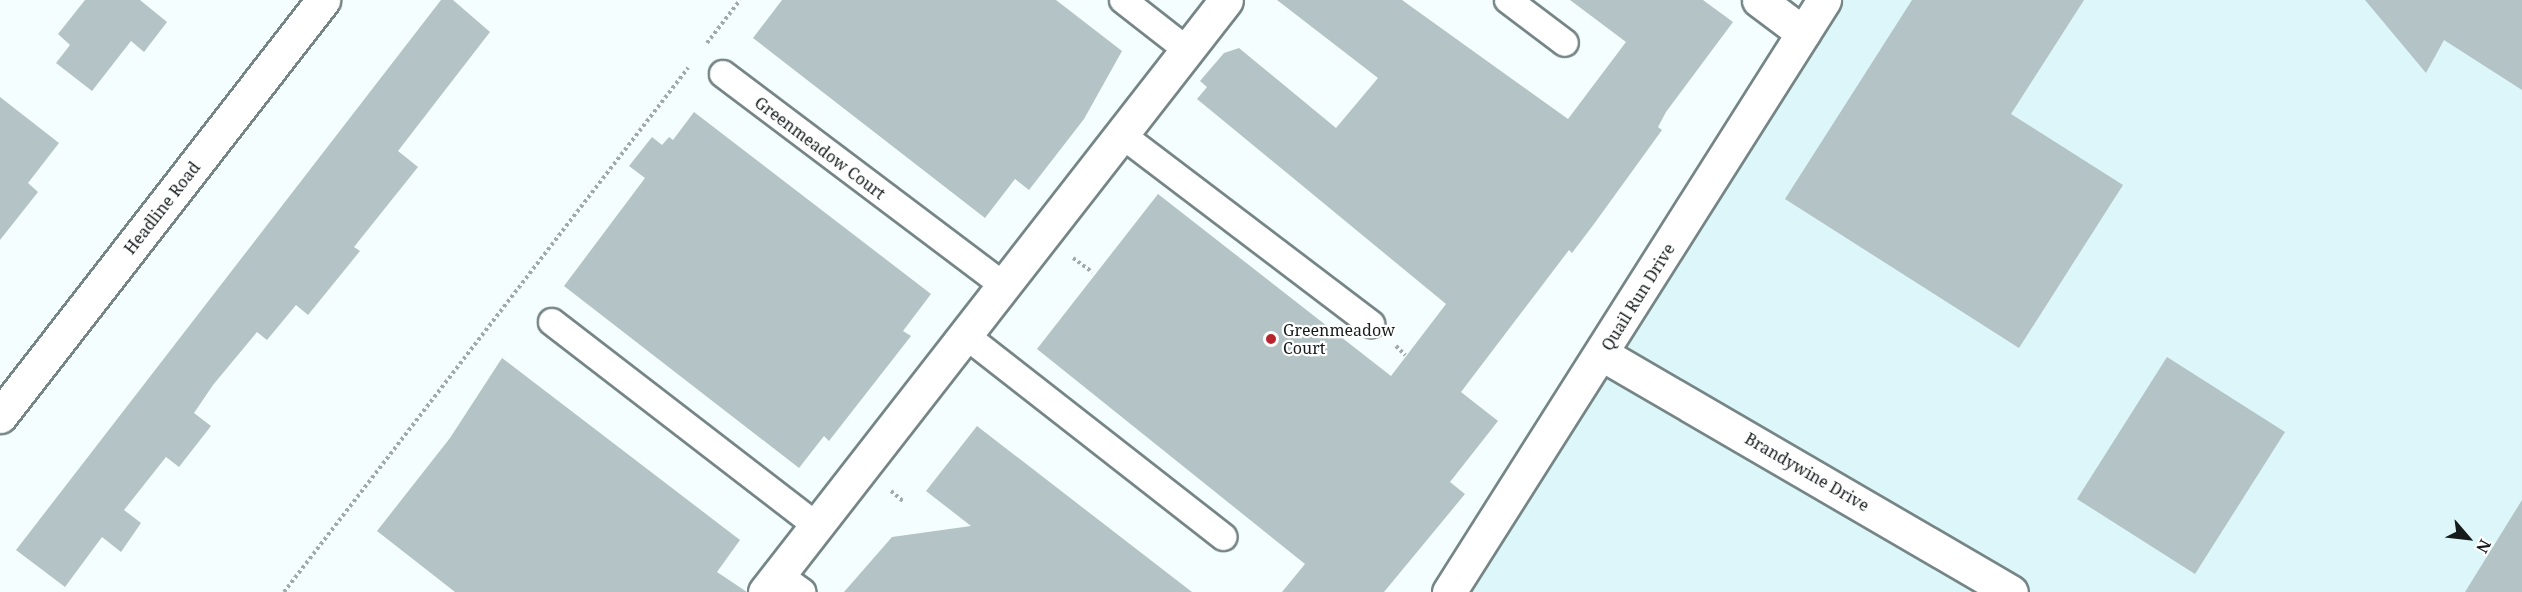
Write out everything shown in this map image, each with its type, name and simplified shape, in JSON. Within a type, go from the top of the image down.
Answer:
[{"type":"street","name":"Headline Road","points":[[0,416],[323,0]]},
{"type":"street","points":[[782,586],[817,526],[1227,0]]},
{"type":"street","points":[[1759,0],[1803,33]]},
{"type":"street","name":"Quail Run Drive","points":[[1449,592],[1602,354],[1824,0]]},
{"type":"street","name":"Brandywine Drive","points":[[1602,354],[2011,592]]},
{"type":"lane","points":[[1123,0],[1187,50]]},
{"type":"lane","points":[[1508,0],[1565,43]]},
{"type":"lane","name":"Greenmeadow Court","points":[[723,74],[1004,286]]},
{"type":"lane","points":[[1122,135],[1371,324]]},
{"type":"lane","points":[[552,322],[817,526]]},
{"type":"lane","points":[[965,335],[1224,537]]},
{"type":"path","points":[[704,48],[740,0]]},
{"type":"path","points":[[284,592],[696,57]]},
{"type":"shaded area","points":[[1824,0],[2522,0],[2522,592],[1449,592]]},
{"type":"building","points":[[85,0],[140,0],[167,22],[144,52],[131,41],[92,91],[56,63],[70,45],[58,34]]},
{"type":"building","points":[[441,0],[453,0],[490,32],[398,151],[418,167],[354,247],[360,251],[308,315],[296,305],[267,340],[257,332],[213,385],[194,413],[211,426],[179,467],[166,457],[124,510],[141,523],[121,552],[102,537],[65,587],[16,550]]},
{"type":"building","points":[[782,0],[1056,0],[1122,51],[1084,119],[1029,190],[1015,179],[985,218],[753,38]]},
{"type":"building","points":[[1277,0],[1402,0],[1568,119],[1626,42],[1570,0],[1703,0],[1733,22],[1666,112],[1658,127],[1662,130],[1594,224],[1572,253],[1569,250],[1461,392],[1498,421],[1450,482],[1465,494],[1384,592],[1282,592],[1305,564],[1037,349],[1158,194],[1391,376],[1446,304],[1197,99],[1207,87],[1200,81],[1224,53],[1239,48],[1336,128],[1378,78]]},
{"type":"building","points":[[1912,0],[2084,0],[2011,114],[2123,185],[2019,348],[1785,199]]},
{"type":"building","points":[[2365,0],[2522,0],[2522,90],[2444,40],[2426,73]]},
{"type":"building","points":[[0,97],[59,143],[28,183],[38,192],[0,240]]},
{"type":"building","points":[[694,112],[931,294],[903,331],[911,336],[829,441],[824,436],[799,468],[564,286],[645,178],[629,166],[652,137],[662,145],[669,137],[673,140]]},
{"type":"building","points":[[2167,357],[2285,432],[2195,574],[2077,499]]},
{"type":"building","points":[[502,358],[740,540],[717,572],[747,592],[455,592],[377,531],[450,438]]},
{"type":"building","points":[[977,426],[1192,592],[844,592],[892,537],[971,526],[926,491]]},
{"type":"building","points":[[2522,500],[2522,592],[2465,592]]},
{"type":"place","name":"Greenmeadow Court","points":[[1271,339]]}]
